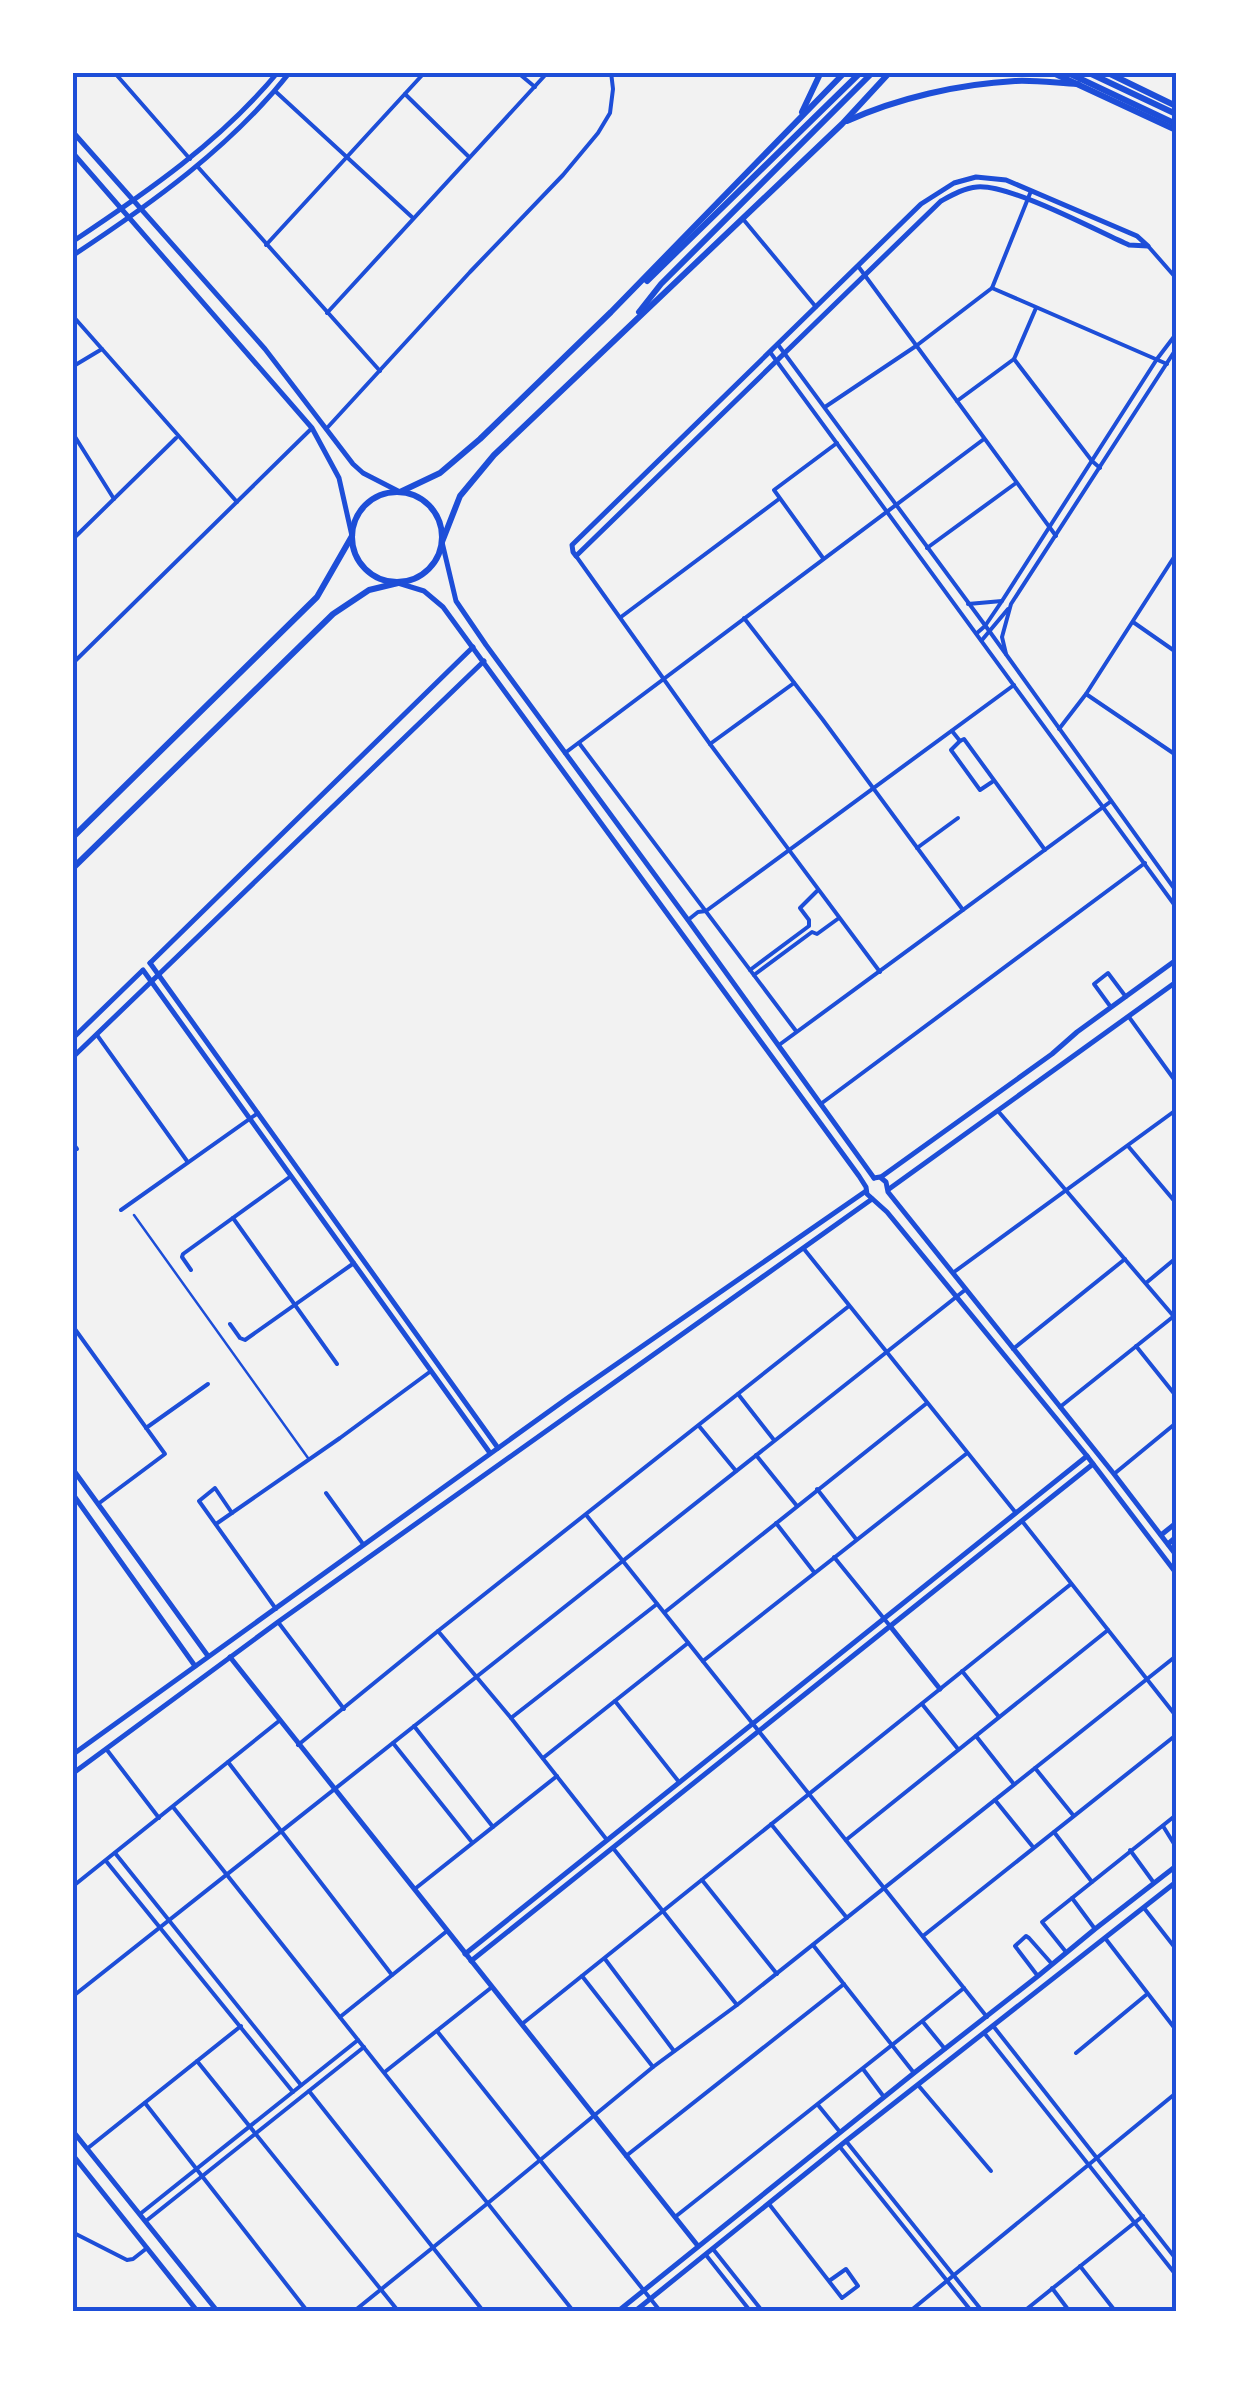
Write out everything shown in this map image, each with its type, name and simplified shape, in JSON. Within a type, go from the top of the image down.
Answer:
[{"type":"main road","points":[[797,121],[821,72]]},
{"type":"main road","points":[[72,838],[318,597],[366,503],[440,473],[480,439],[611,312],[846,72]]},
{"type":"main road","points":[[611,312],[862,72]]},
{"type":"main road","points":[[626,328],[661,284],[873,72]]},
{"type":"main road","points":[[72,869],[334,614],[368,590],[414,579],[428,570],[438,557],[460,496],[494,455],[842,124],[890,72]]},
{"type":"main road","points":[[1051,72],[1176,127]]},
{"type":"main road","points":[[1066,72],[1176,127]]},
{"type":"main road","points":[[1087,72],[1176,114]]},
{"type":"main road","points":[[1106,72],[1176,106]]},
{"type":"main road","points":[[842,124],[880,107],[926,95],[1017,81],[1078,84]]},
{"type":"main road","points":[[400,492],[418,497],[432,508],[440,524],[442,542]]},
{"type":"main road","points":[[352,536],[354,552],[362,566],[382,580],[398,582]]},
{"type":"street","points":[[114,72],[190,159]]},
{"type":"street","points":[[72,256],[131,218],[197,166],[290,72]]},
{"type":"street","points":[[266,245],[425,72]]},
{"type":"street","points":[[517,72],[535,87]]},
{"type":"street","points":[[327,313],[548,72]]},
{"type":"street","points":[[326,428],[598,133],[610,113],[614,89],[611,72]]},
{"type":"street","points":[[72,242],[190,159],[232,122],[274,74]]},
{"type":"street","points":[[275,91],[412,218]]},
{"type":"street","points":[[406,94],[470,157]]},
{"type":"street","points":[[72,131],[265,349],[353,464],[400,492]]},
{"type":"street","points":[[72,152],[312,428],[339,478],[352,536]]},
{"type":"street","points":[[197,166],[380,371]]},
{"type":"street","points":[[880,972],[570,549],[921,204],[954,183],[976,177],[1006,180],[1137,236],[1176,278]]},
{"type":"street","points":[[576,556],[941,201],[976,187],[1003,189],[1129,245],[1148,246]]},
{"type":"street","points":[[825,408],[992,288],[1031,191]]},
{"type":"street","points":[[743,218],[816,307]]},
{"type":"street","points":[[858,266],[1056,536]]},
{"type":"street","points":[[992,288],[1167,364]]},
{"type":"street","points":[[956,402],[1014,359],[1036,307]]},
{"type":"street","points":[[72,315],[237,502]]},
{"type":"street","points":[[976,633],[1002,600],[1176,334]]},
{"type":"street","points":[[778,344],[1176,892]]},
{"type":"street","points":[[72,367],[102,349]]},
{"type":"street","points":[[982,640],[1011,604],[1176,349]]},
{"type":"street","points":[[770,352],[1176,906]]},
{"type":"street","points":[[1014,359],[1100,468]]},
{"type":"street","points":[[72,664],[312,428]]},
{"type":"street","points":[[72,432],[114,499]]},
{"type":"street","points":[[72,527],[75,538],[178,437]]},
{"type":"street","points":[[565,753],[984,439]]},
{"type":"street","points":[[822,558],[774,490],[838,443]]},
{"type":"street","points":[[927,548],[1016,482]]},
{"type":"street","points":[[621,617],[779,498]]},
{"type":"street","points":[[442,542],[456,600],[486,645],[877,1178],[886,1182],[888,1190],[952,1274],[1168,1544],[1176,1556],[1170,1564]]},
{"type":"street","points":[[1059,730],[1176,554]]},
{"type":"street","points":[[398,582],[424,591],[444,607],[874,1200],[1087,1456],[1176,1572]]},
{"type":"street","points":[[968,604],[1002,600]]},
{"type":"street","points":[[1007,658],[1002,636],[1011,604]]},
{"type":"street","points":[[744,618],[963,910]]},
{"type":"street","points":[[1133,622],[1176,652]]},
{"type":"street","points":[[72,1039],[474,647]]},
{"type":"street","points":[[72,1058],[484,661]]},
{"type":"street","points":[[710,744],[794,683]]},
{"type":"street","points":[[688,920],[706,911],[1014,685]]},
{"type":"street","points":[[1086,694],[1176,755]]},
{"type":"street","points":[[952,730],[960,741]]},
{"type":"street","points":[[994,781],[980,790],[952,750],[960,741],[964,739],[1045,850]]},
{"type":"street","points":[[579,743],[797,1032]]},
{"type":"street","points":[[779,1045],[1111,802]]},
{"type":"street","points":[[917,848],[958,818]]},
{"type":"street","points":[[822,1104],[1144,864]]},
{"type":"street","points":[[752,972],[809,926],[800,908],[820,889]]},
{"type":"street","points":[[752,972],[840,917]]},
{"type":"street","points":[[80,1768],[72,1756],[490,1453],[866,1189],[1176,960]]},
{"type":"street","points":[[150,963],[498,1448]]},
{"type":"street","points":[[144,970],[490,1453]]},
{"type":"street","points":[[1111,1007],[1094,984],[1108,973],[1126,997]]},
{"type":"street","points":[[72,1774],[577,1408],[874,1200],[884,1198],[888,1190],[1176,982]]},
{"type":"street","points":[[1128,1017],[1176,1082]]},
{"type":"street","points":[[97,1035],[188,1162]]},
{"type":"street","points":[[1052,1054],[1060,1066]]},
{"type":"street","points":[[952,1274],[1176,1110]]},
{"type":"street","points":[[998,1112],[1175,1317],[1060,1407]]},
{"type":"street","points":[[121,1210],[258,1113]]},
{"type":"street","points":[[72,1142],[78,1148]]},
{"type":"street","points":[[1128,1146],[1176,1202]]},
{"type":"street","points":[[191,1270],[183,1254],[299,1170]]},
{"type":"street","points":[[134,1216],[309,1460]]},
{"type":"street","points":[[233,1218],[336,1364]]},
{"type":"street","points":[[804,1248],[1016,1513]]},
{"type":"street","points":[[230,1324],[244,1340],[362,1258]]},
{"type":"street","points":[[1014,1348],[1124,1258]]},
{"type":"street","points":[[1146,1283],[1176,1258]]},
{"type":"street","points":[[72,1998],[966,1290]]},
{"type":"street","points":[[298,1745],[849,1306]]},
{"type":"street","points":[[72,1325],[166,1454],[98,1504]]},
{"type":"street","points":[[1136,1346],[1176,1396]]},
{"type":"street","points":[[216,1524],[439,1365]]},
{"type":"street","points":[[146,1428],[208,1384]]},
{"type":"street","points":[[738,1394],[774,1440]]},
{"type":"street","points":[[569,1397],[577,1408]]},
{"type":"street","points":[[664,1612],[927,1403]]},
{"type":"street","points":[[1114,1474],[1176,1423]]},
{"type":"street","points":[[699,1426],[736,1471]]},
{"type":"street","points":[[703,1661],[967,1453]]},
{"type":"street","points":[[756,1455],[797,1506]]},
{"type":"street","points":[[465,1954],[1087,1456]]},
{"type":"street","points":[[471,1961],[1093,1464]]},
{"type":"street","points":[[72,1468],[208,1656]]},
{"type":"street","points":[[232,1513],[215,1488],[198,1500],[276,1609]]},
{"type":"street","points":[[817,1490],[856,1539]]},
{"type":"street","points":[[72,1493],[195,1666]]},
{"type":"street","points":[[326,1493],[364,1544]]},
{"type":"street","points":[[586,1516],[986,2017]]},
{"type":"street","points":[[1022,1521],[1176,1716]]},
{"type":"street","points":[[776,1523],[814,1572]]},
{"type":"street","points":[[1161,1536],[1176,1523]]},
{"type":"street","points":[[1168,1544],[1176,1537]]},
{"type":"street","points":[[834,1557],[940,1689]]},
{"type":"street","points":[[324,1572],[332,1583]]},
{"type":"street","points":[[522,2024],[1071,1584]]},
{"type":"street","points":[[511,1718],[657,1604]]},
{"type":"street","points":[[278,1622],[344,1709]]},
{"type":"street","points":[[846,1840],[1108,1630]]},
{"type":"street","points":[[438,1631],[607,1840]]},
{"type":"street","points":[[543,1758],[688,1642]]},
{"type":"street","points":[[352,2312],[653,2067],[738,2005],[1176,1656]]},
{"type":"street","points":[[230,1657],[698,2246]]},
{"type":"street","points":[[962,1671],[998,1717]]},
{"type":"street","points":[[615,1701],[679,1782]]},
{"type":"street","points":[[922,1704],[958,1750]]},
{"type":"street","points":[[72,1888],[279,1721]]},
{"type":"street","points":[[414,1726],[493,1827]]},
{"type":"street","points":[[923,1936],[1176,1735]]},
{"type":"street","points":[[976,1736],[1014,1784]]},
{"type":"street","points":[[394,1742],[472,1843]]},
{"type":"street","points":[[106,1749],[159,1818]]},
{"type":"street","points":[[228,1762],[392,1975]]},
{"type":"street","points":[[1036,1768],[1074,1816]]},
{"type":"street","points":[[414,1890],[557,1776]]},
{"type":"street","points":[[995,1800],[1034,1848]]},
{"type":"street","points":[[172,1807],[574,2312]]},
{"type":"street","points":[[1066,1952],[1042,1922],[1176,1816]]},
{"type":"street","points":[[772,1824],[847,1918]]},
{"type":"street","points":[[1162,1826],[1176,1846]]},
{"type":"street","points":[[1054,1832],[1092,1882]]},
{"type":"street","points":[[612,1848],[738,2005]]},
{"type":"street","points":[[1130,1850],[1154,1883]]},
{"type":"street","points":[[115,1853],[301,2085]]},
{"type":"street","points":[[106,1860],[293,2092]]},
{"type":"street","points":[[617,2312],[1176,1866]]},
{"type":"street","points":[[562,1876],[568,1884]]},
{"type":"street","points":[[702,1880],[777,1974]]},
{"type":"street","points":[[634,2312],[1176,1882]]},
{"type":"street","points":[[1072,1898],[1094,1928]]},
{"type":"street","points":[[1144,1908],[1176,1949]]},
{"type":"street","points":[[340,2017],[448,1931]]},
{"type":"street","points":[[1038,1976],[1017,1950],[1016,1942],[1026,1936],[1052,1964]]},
{"type":"street","points":[[1106,1938],[1176,2030]]},
{"type":"street","points":[[813,1945],[914,2073]]},
{"type":"street","points":[[604,1958],[674,2051]]},
{"type":"street","points":[[582,1976],[653,2067]]},
{"type":"street","points":[[626,2156],[844,1984]]},
{"type":"street","points":[[384,2073],[492,1987]]},
{"type":"street","points":[[675,2217],[964,1988]]},
{"type":"street","points":[[1076,2053],[1147,1994]]},
{"type":"street","points":[[922,2022],[944,2050]]},
{"type":"street","points":[[88,2149],[241,2026]]},
{"type":"street","points":[[994,2027],[1176,2258]]},
{"type":"street","points":[[437,2031],[661,2312]]},
{"type":"street","points":[[985,2034],[1176,2276]]},
{"type":"street","points":[[140,2214],[358,2040]]},
{"type":"street","points":[[146,2221],[364,2047]]},
{"type":"street","points":[[197,2061],[398,2312]]},
{"type":"street","points":[[862,2069],[884,2097]]},
{"type":"street","points":[[918,2085],[990,2171]]},
{"type":"street","points":[[309,2090],[484,2312]]},
{"type":"street","points":[[909,2312],[1176,2093]]},
{"type":"street","points":[[144,2103],[308,2312]]},
{"type":"street","points":[[818,2104],[840,2132]]},
{"type":"street","points":[[72,2130],[218,2312]]},
{"type":"street","points":[[843,2144],[983,2312]]},
{"type":"street","points":[[843,2144],[972,2312]]},
{"type":"street","points":[[72,2154],[198,2312]]},
{"type":"street","points":[[769,2204],[829,2282],[842,2298],[858,2286],[846,2269],[829,2282]]},
{"type":"street","points":[[1023,2312],[1143,2216]]},
{"type":"street","points":[[72,2232],[127,2260],[133,2260],[147,2248]]},
{"type":"street","points":[[713,2249],[763,2312]]},
{"type":"street","points":[[706,2255],[751,2312]]},
{"type":"street","points":[[1080,2266],[1116,2312]]},
{"type":"street","points":[[1052,2288],[1070,2312]]}]
